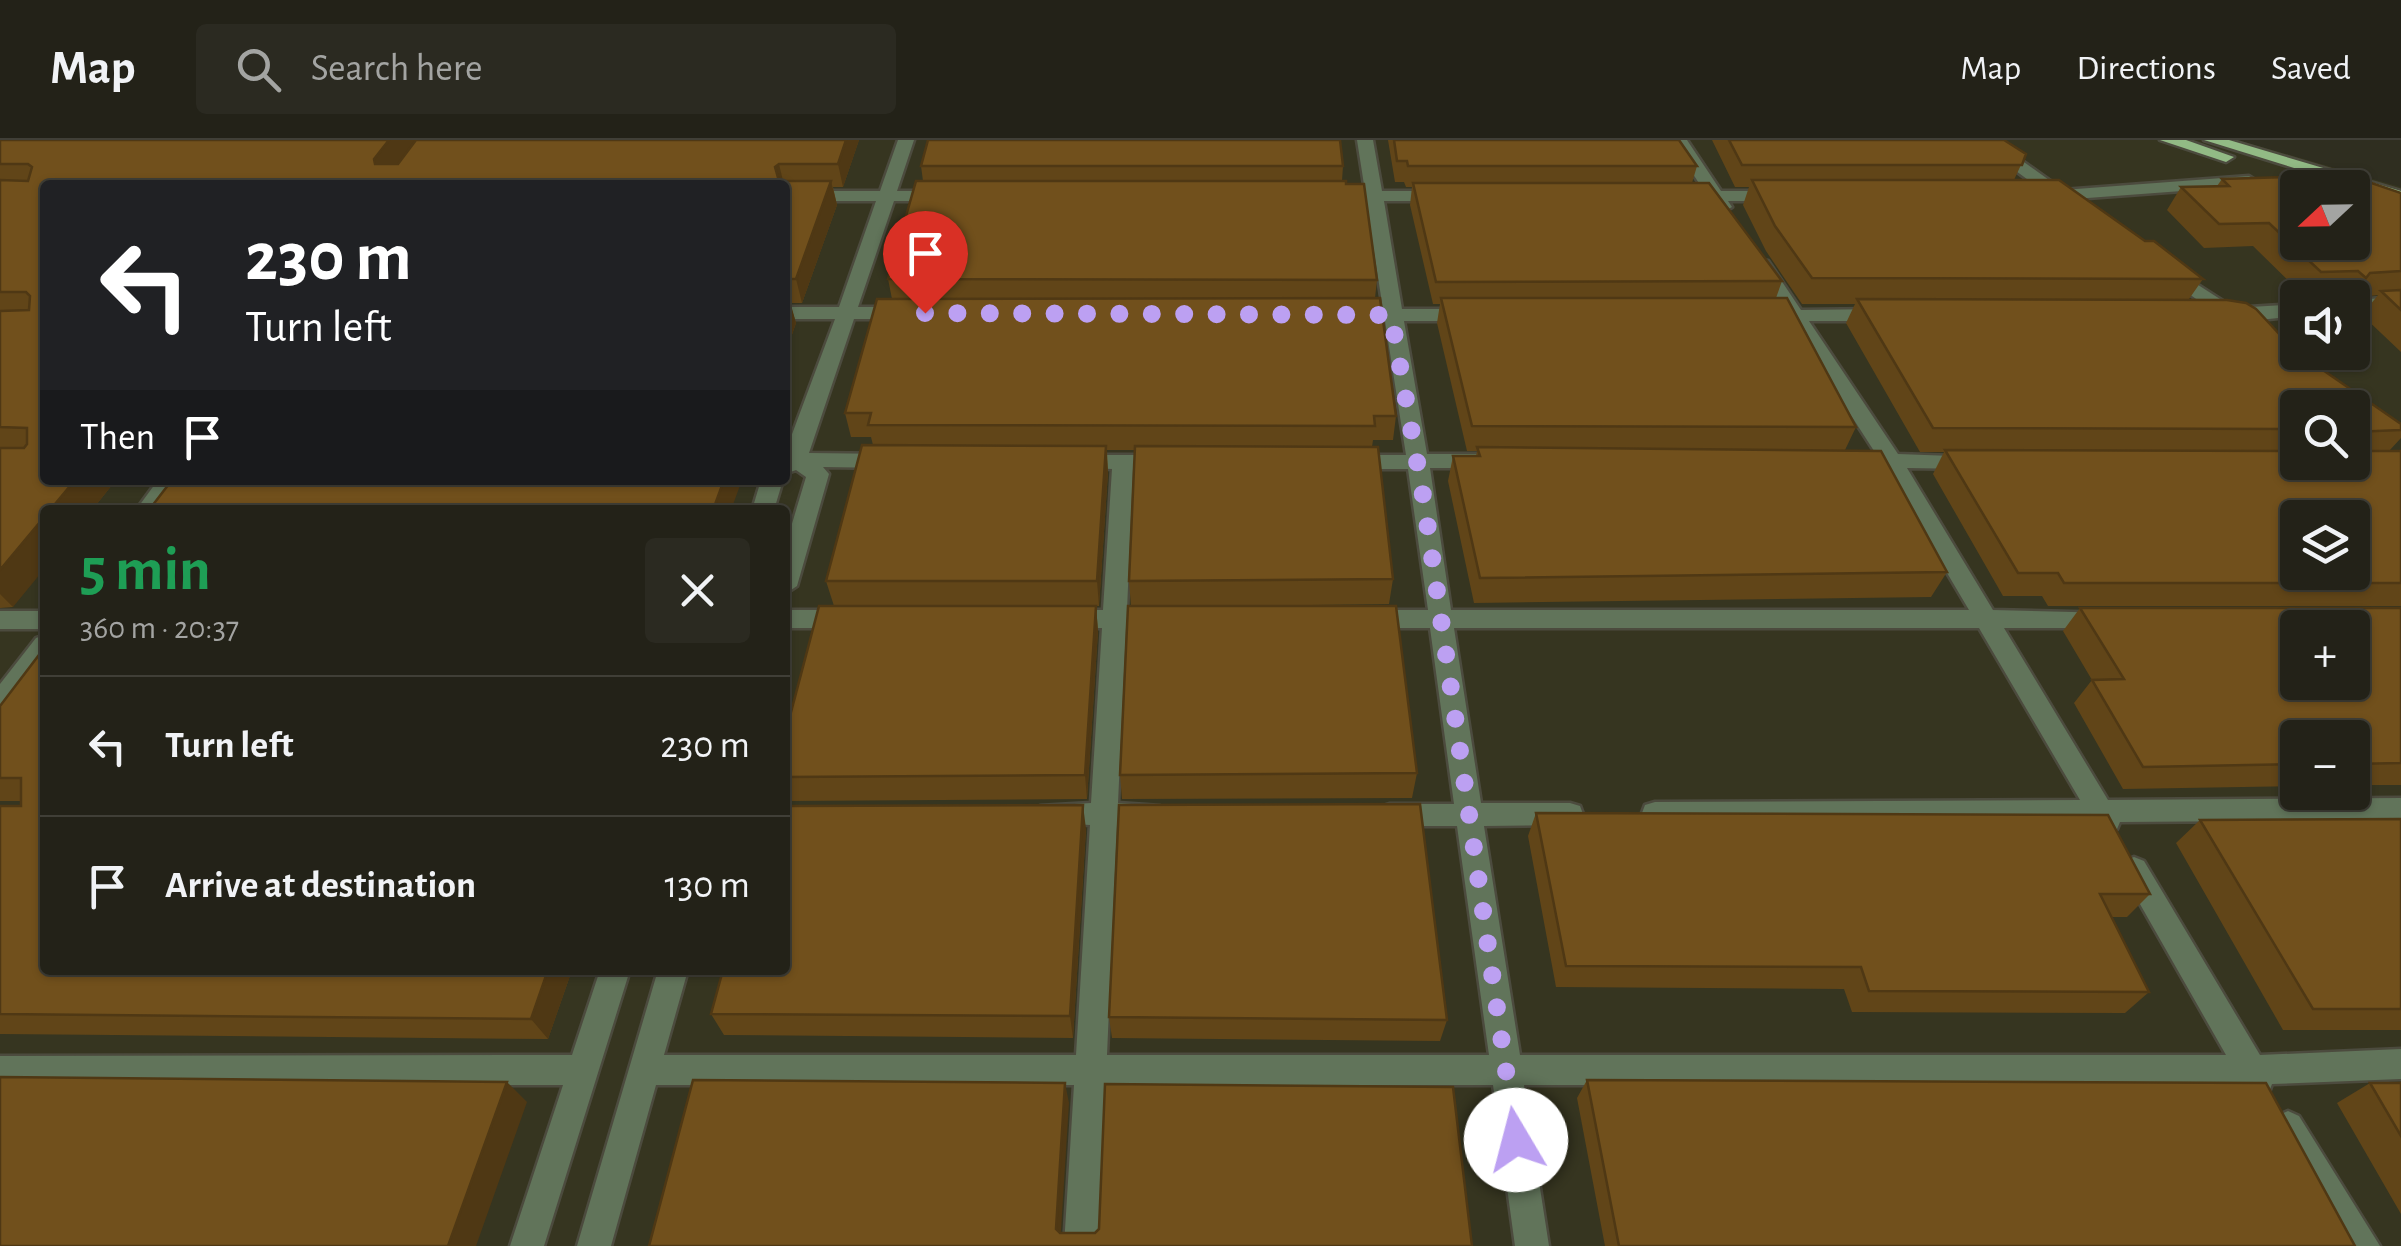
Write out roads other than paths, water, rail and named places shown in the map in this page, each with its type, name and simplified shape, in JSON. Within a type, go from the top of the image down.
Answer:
[{"type":"main road","points":[[2168,140],[2280,173]]},
{"type":"main road","points":[[2212,140],[2401,196]]},
{"type":"main road","points":[[2370,199],[2401,209]]},
{"type":"street","points":[[790,459],[847,312],[906,140]]},
{"type":"street","points":[[1365,140],[1442,619],[1467,815],[1532,1246]]},
{"type":"street","points":[[1679,140],[1892,462],[1989,618],[2251,1070],[2364,1246]]},
{"type":"street","points":[[1982,140],[2092,218]]},
{"type":"street","points":[[2023,196],[2280,179]]},
{"type":"street","points":[[790,196],[964,196]]},
{"type":"street","points":[[1314,196],[1468,196]]},
{"type":"street","points":[[1658,196],[1792,196]]},
{"type":"street","points":[[2153,260],[2261,336]]},
{"type":"street","points":[[2370,305],[2401,304]]},
{"type":"street","points":[[2190,314],[2280,311]]},
{"type":"street","points":[[790,313],[925,313]]},
{"type":"street","points":[[1333,314],[1488,315]]},
{"type":"street","points":[[1739,316],[1896,315]]},
{"type":"street","points":[[790,462],[912,461]]},
{"type":"street","points":[[1320,462],[1515,461]]},
{"type":"street","points":[[790,462],[818,474],[790,569]]},
{"type":"street","points":[[1046,462],[1182,462]]},
{"type":"street","points":[[1082,1246],[1123,462]]},
{"type":"street","points":[[1832,462],[1990,462]]},
{"type":"street","points":[[1345,619],[2126,618]]},
{"type":"street","points":[[790,619],[882,619]]},
{"type":"street","points":[[1037,619],[1192,619]]},
{"type":"street","points":[[0,620],[40,620]]},
{"type":"street","points":[[0,702],[40,650]]},
{"type":"street","points":[[1371,815],[2401,809]]},
{"type":"street","points":[[1024,814],[1180,814]]},
{"type":"street","points":[[527,1246],[614,975]]},
{"type":"street","points":[[594,1246],[672,975]]},
{"type":"street","points":[[644,1070],[2251,1070],[2401,1064]]},
{"type":"street","points":[[0,1070],[583,1070]]}]
